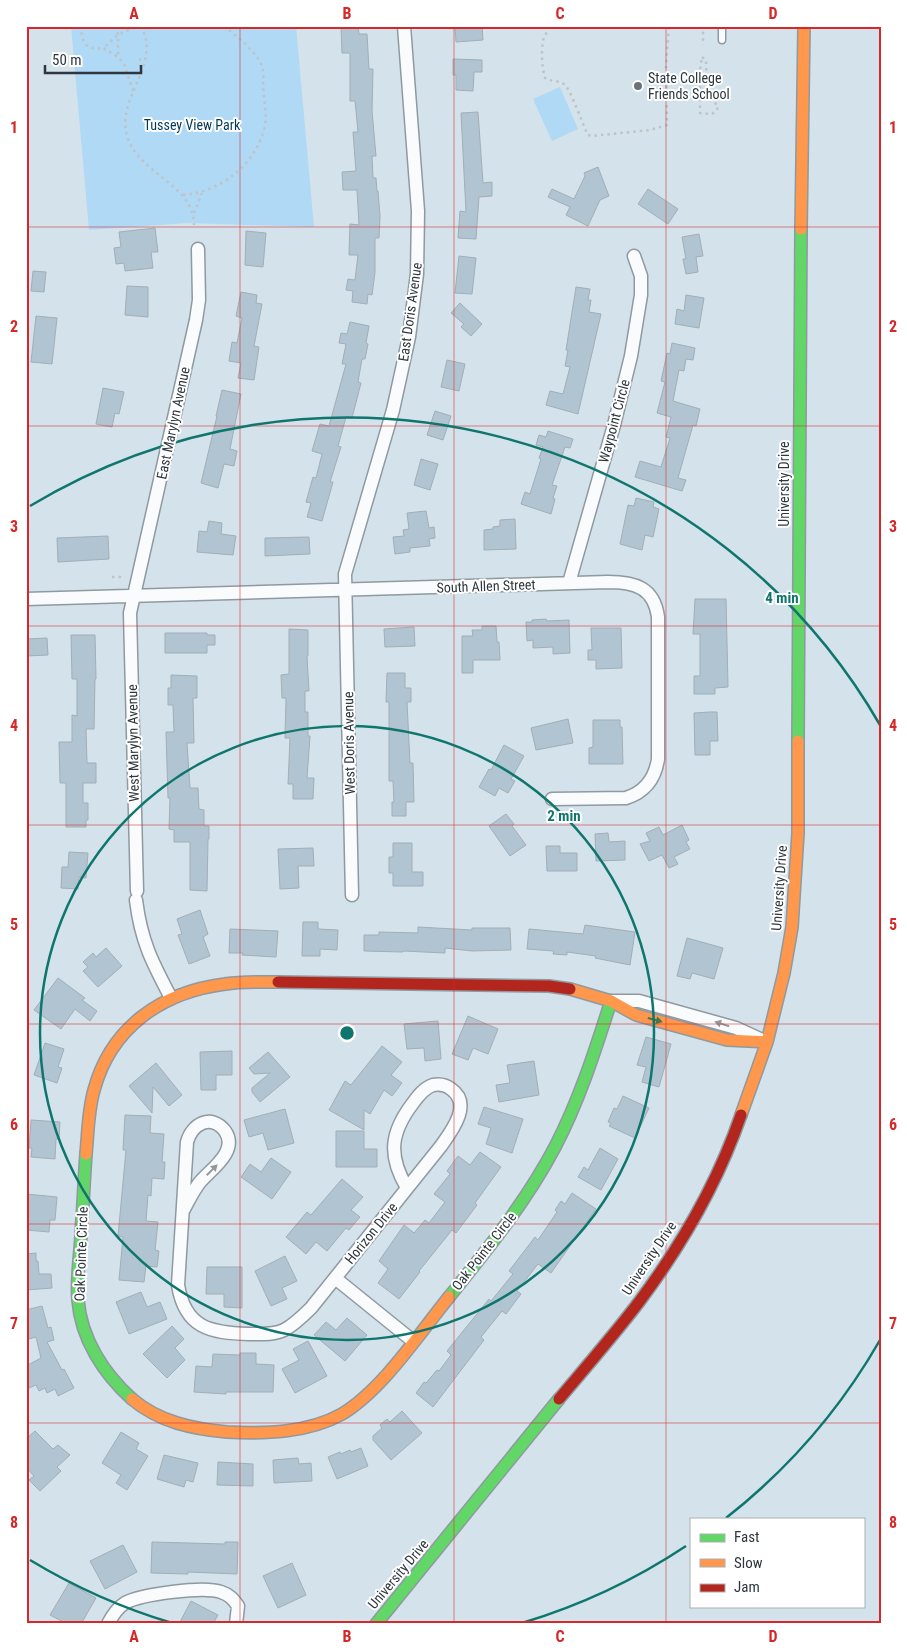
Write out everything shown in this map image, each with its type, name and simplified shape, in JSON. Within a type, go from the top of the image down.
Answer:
[{"type":"main road","name":"University Drive","points":[[376,1624],[639,1302],[660,1272],[680,1242],[715,1177],[733,1138],[767,1042],[784,973],[792,926],[798,833],[800,268],[804,26]]},
{"type":"main road","name":"Oak Pointe Circle","points":[[296,982],[526,984],[574,990],[611,1001],[584,1083],[571,1115],[538,1177],[517,1209],[376,1386],[360,1402],[334,1418],[289,1431],[238,1433],[186,1428],[161,1418],[134,1402],[110,1376],[89,1342],[78,1304],[84,1185],[93,1093],[100,1070],[122,1035],[142,1017],[171,998],[192,989],[224,983],[296,982]]},
{"type":"street","name":"East Doris Avenue","points":[[345,590],[345,574],[395,401],[409,337],[417,274],[418,211],[404,26]]},
{"type":"street","name":"East Marylyn Avenue","points":[[135,596],[196,320],[199,300],[198,249]]},
{"type":"street","name":"Waypoint Circle","points":[[569,583],[614,425],[631,356],[641,295],[641,276],[634,256]]},
{"type":"street","name":"South Allen Street","points":[[26,599],[569,583],[625,582],[642,588],[653,601],[657,612],[658,624],[658,759],[652,778],[647,786],[634,796],[626,798],[601,800],[552,799]]},
{"type":"street","name":"West Doris Avenue","points":[[345,590],[352,895]]},
{"type":"street","name":"West Marylyn Avenue","points":[[135,596],[130,613],[136,896],[139,926],[145,945],[171,998]]},
{"type":"street","name":"Oak Pointe Circle","points":[[611,1001],[639,1001],[736,1028],[767,1042]]},
{"type":"street","name":"Horizon Drive","points":[[184,1209],[193,1191],[224,1156],[228,1148],[229,1142],[226,1133],[217,1124],[203,1122],[198,1124],[190,1134],[186,1153],[178,1285],[180,1298],[190,1316],[211,1330],[226,1333],[266,1334],[284,1330],[302,1317],[335,1278],[441,1146],[459,1117],[460,1105],[458,1096],[451,1088],[436,1085],[426,1089],[406,1112],[397,1129],[394,1138],[394,1159],[396,1169],[407,1188]]},
{"type":"street","name":"Horizon Drive","points":[[335,1278],[413,1341]]},
{"type":"street","points":[[108,1624],[113,1614],[123,1604],[134,1599],[168,1593],[209,1590],[220,1591],[232,1597],[238,1606],[236,1624]]},
{"type":"lane","points":[[722,26],[722,40]]},
{"type":"path","points":[[83,26],[81,32],[86,46],[90,48],[103,48],[118,57],[126,66],[133,91]]},
{"type":"path","points":[[116,26],[119,34],[118,57]]},
{"type":"path","points":[[103,48],[119,34],[137,26]]},
{"type":"path","points":[[141,26],[148,48],[146,62],[128,105],[126,134],[130,143],[148,167],[183,195],[193,215],[194,225]]},
{"type":"path","points":[[183,195],[202,192],[224,181],[246,164],[259,143],[265,125],[266,105],[262,66],[250,50],[224,26]]},
{"type":"path","points":[[548,26],[543,42],[543,70],[545,78],[549,81],[558,81],[566,86],[588,135],[592,136],[650,130],[667,125],[666,64],[669,26]]},
{"type":"path","points":[[700,26],[703,32],[703,45]]},
{"type":"path","points":[[702,57],[706,60],[707,98],[718,105],[717,110],[712,114],[700,113],[700,70],[702,57]]},
{"type":"path","points":[[139,59],[146,62]]},
{"type":"path","points":[[193,215],[202,192]]},
{"type":"path","points":[[112,577],[122,577]]},
{"type":"green space","name":"Tussey View Park","points":[[71,26],[296,26],[314,227],[187,223],[89,230]]},
{"type":"green space","points":[[560,87],[578,129],[552,141],[533,99]]},
{"type":"building","points":[[341,26],[358,26],[359,34],[367,34],[369,69],[373,69],[372,111],[376,156],[372,156],[373,178],[376,178],[380,216],[379,238],[375,238],[375,272],[372,295],[368,294],[367,304],[352,302],[353,291],[346,290],[348,279],[355,280],[358,255],[349,255],[350,224],[359,225],[357,190],[343,190],[342,172],[356,171],[353,132],[358,132],[355,101],[350,101],[350,53],[342,53]]},
{"type":"building","points":[[455,26],[482,26],[483,40],[456,42]]},
{"type":"building","points":[[453,59],[482,60],[482,72],[474,72],[473,91],[456,90],[456,75],[453,75]]},
{"type":"building","points":[[478,112],[483,183],[492,182],[492,196],[479,197],[476,239],[458,238],[460,211],[466,212],[461,113]]},
{"type":"building","points":[[598,167],[609,196],[600,200],[588,226],[566,215],[570,207],[548,197],[552,189],[574,199],[585,176],[584,173]]},
{"type":"building","points":[[648,189],[678,209],[668,224],[638,204]]},
{"type":"building","points":[[155,228],[158,252],[151,252],[153,268],[125,271],[124,263],[116,264],[114,248],[121,247],[119,232]]},
{"type":"building","points":[[246,231],[266,233],[263,267],[245,265]]},
{"type":"building","points":[[699,234],[703,256],[696,257],[698,272],[686,274],[683,259],[686,259],[682,237]]},
{"type":"building","points":[[459,256],[476,258],[472,294],[455,293]]},
{"type":"building","points":[[33,271],[46,272],[44,292],[31,291]]},
{"type":"building","points":[[127,286],[148,287],[148,317],[125,315]]},
{"type":"building","points":[[576,287],[590,289],[588,300],[591,300],[589,312],[601,314],[578,414],[546,405],[550,391],[563,394],[570,367],[565,366],[568,350],[566,350]]},
{"type":"building","points":[[241,292],[257,295],[256,303],[262,304],[254,346],[259,347],[254,380],[238,378],[241,363],[229,361],[232,342],[237,343],[242,318],[236,316]]},
{"type":"building","points":[[686,295],[704,298],[699,328],[675,324],[677,309],[684,311]]},
{"type":"building","points":[[460,303],[482,324],[471,336],[461,327],[464,324],[451,313]]},
{"type":"building","points":[[36,316],[57,318],[52,364],[31,362]]},
{"type":"building","points":[[350,322],[369,326],[366,343],[368,344],[365,359],[362,359],[358,382],[361,383],[352,418],[346,417],[338,446],[341,447],[330,482],[333,482],[322,521],[307,517],[311,503],[306,502],[313,477],[316,478],[322,454],[312,451],[320,424],[329,426],[346,364],[342,364],[346,344],[339,343],[341,333],[347,334]]},
{"type":"building","points":[[672,343],[695,348],[693,360],[686,359],[684,371],[679,370],[673,401],[700,409],[696,426],[693,425],[678,478],[686,480],[682,491],[635,477],[640,461],[661,467],[670,438],[666,437],[671,417],[657,413],[665,382],[661,381],[667,353],[670,354]]},
{"type":"building","points":[[447,360],[465,364],[459,391],[441,387]]},
{"type":"building","points":[[103,388],[124,392],[119,414],[115,413],[112,427],[96,424]]},
{"type":"building","points":[[222,390],[241,394],[230,449],[237,451],[234,466],[224,464],[218,488],[201,483]]},
{"type":"building","points":[[435,411],[451,416],[443,440],[427,435]]},
{"type":"building","points":[[548,431],[573,439],[570,448],[565,447],[552,485],[557,486],[551,514],[521,504],[525,492],[530,494],[541,459],[539,458],[543,447],[536,445],[539,435],[546,437]]},
{"type":"building","points":[[421,459],[438,464],[430,490],[414,485]]},
{"type":"building","points":[[636,498],[654,502],[653,507],[659,509],[653,537],[645,535],[642,550],[620,544],[628,505],[634,506]]},
{"type":"building","points":[[426,511],[429,528],[434,527],[435,538],[429,539],[430,546],[410,548],[410,552],[395,554],[393,537],[404,536],[403,530],[409,529],[407,513]]},
{"type":"building","points":[[515,519],[516,549],[484,550],[484,530],[500,526],[500,520]]},
{"type":"building","points":[[209,521],[222,523],[221,534],[236,536],[233,555],[197,552],[199,531],[207,532]]},
{"type":"building","points":[[108,536],[109,559],[58,562],[57,538]]},
{"type":"building","points":[[309,537],[310,554],[265,556],[265,538]]},
{"type":"building","points":[[695,599],[726,599],[728,687],[715,688],[715,694],[694,694],[694,676],[700,676],[700,634],[693,634]]},
{"type":"building","points":[[546,619],[547,621],[569,620],[570,653],[553,654],[553,647],[533,648],[533,640],[527,641],[526,622]]},
{"type":"building","points":[[482,626],[496,626],[500,660],[473,660],[473,673],[462,673],[462,636],[473,636],[472,630],[482,630]]},
{"type":"building","points":[[414,627],[415,646],[385,647],[384,629]]},
{"type":"building","points":[[591,628],[621,628],[622,668],[596,669],[596,660],[588,660],[588,650],[592,650]]},
{"type":"building","points":[[289,629],[308,630],[309,691],[305,691],[305,712],[308,712],[308,736],[310,736],[307,778],[314,778],[313,799],[293,799],[293,784],[288,784],[290,738],[285,738],[286,698],[282,698],[281,675],[289,674]]},
{"type":"building","points":[[165,633],[207,633],[207,635],[215,635],[215,645],[207,645],[207,653],[165,653]]},
{"type":"building","points":[[71,635],[95,635],[94,729],[86,729],[87,763],[96,763],[96,783],[83,783],[83,803],[88,803],[86,827],[66,827],[66,783],[60,783],[59,742],[72,742],[72,715],[77,716],[77,679],[72,679]]},
{"type":"building","points":[[47,638],[48,655],[26,656],[26,639]]},
{"type":"building","points":[[387,673],[405,673],[405,688],[411,688],[411,702],[407,702],[410,763],[413,763],[414,802],[406,802],[406,816],[392,816],[392,802],[394,802],[393,781],[389,781],[389,702],[386,702]]},
{"type":"building","points":[[171,675],[197,676],[197,698],[193,698],[194,743],[187,743],[190,788],[198,788],[199,809],[204,810],[204,826],[209,826],[207,891],[190,890],[190,842],[174,842],[174,830],[169,829],[170,798],[168,798],[166,732],[174,732],[173,705],[168,705],[168,688],[171,688]]},
{"type":"building","points":[[717,712],[718,741],[710,741],[710,755],[695,755],[694,713]]},
{"type":"building","points":[[568,719],[573,743],[536,750],[531,728]]},
{"type":"building","points":[[593,720],[620,720],[620,727],[622,727],[623,764],[589,764],[589,748],[593,747]]},
{"type":"building","points":[[504,745],[524,756],[511,779],[515,781],[508,793],[499,788],[495,796],[479,787],[489,769],[491,770]]},
{"type":"building","points":[[506,814],[526,845],[510,856],[489,826]]},
{"type":"building","points":[[682,825],[689,840],[686,842],[690,849],[674,857],[678,864],[669,868],[662,855],[649,861],[640,844],[650,841],[646,833],[659,827],[663,835]]},
{"type":"building","points":[[608,833],[609,842],[625,841],[625,860],[596,861],[595,834]]},
{"type":"building","points":[[393,843],[412,843],[412,872],[423,872],[423,886],[393,886],[393,873],[389,873],[389,857],[393,857]]},
{"type":"building","points":[[546,846],[560,846],[560,853],[577,853],[577,871],[547,871]]},
{"type":"building","points":[[313,848],[314,866],[298,866],[299,888],[280,889],[278,849]]},
{"type":"building","points":[[69,852],[88,853],[86,878],[79,877],[78,889],[61,888],[62,867],[68,867]]},
{"type":"building","points":[[200,910],[208,934],[203,937],[210,956],[189,964],[178,935],[182,934],[177,919]]},
{"type":"building","points":[[303,922],[318,922],[318,929],[338,930],[337,950],[320,949],[320,956],[302,956]]},
{"type":"building","points":[[585,925],[635,932],[630,965],[595,958],[596,956],[567,952],[567,955],[553,954],[554,951],[527,949],[529,929],[583,934]]},
{"type":"building","points":[[418,927],[472,930],[472,928],[510,928],[511,950],[472,951],[445,948],[445,953],[364,951],[364,935],[379,935],[379,932],[418,933]]},
{"type":"building","points":[[230,929],[278,931],[276,957],[229,953]]},
{"type":"building","points":[[687,938],[723,948],[714,979],[692,973],[690,979],[677,976]]},
{"type":"building","points":[[106,948],[122,966],[98,987],[83,971],[88,967],[83,962],[93,953],[96,957]]},
{"type":"building","points":[[58,978],[85,998],[82,1000],[97,1011],[90,1021],[75,1009],[61,1029],[34,1010]]},
{"type":"building","points":[[468,1016],[498,1029],[488,1054],[473,1048],[468,1060],[452,1054]]},
{"type":"building","points":[[438,1021],[441,1059],[425,1061],[424,1048],[407,1049],[404,1024]]},
{"type":"building","points":[[646,1037],[671,1044],[659,1087],[642,1082],[646,1067],[637,1065]]},
{"type":"building","points":[[45,1043],[64,1049],[58,1067],[62,1068],[57,1083],[34,1075]]},
{"type":"building","points":[[382,1046],[402,1062],[391,1075],[402,1083],[392,1096],[384,1090],[370,1114],[364,1110],[364,1130],[329,1110],[345,1081],[351,1085]]},
{"type":"building","points":[[232,1051],[232,1075],[216,1075],[216,1090],[201,1090],[200,1052]]},
{"type":"building","points":[[268,1052],[290,1077],[260,1102],[252,1092],[252,1088],[270,1073],[254,1074],[249,1068]]},
{"type":"building","points":[[534,1061],[539,1095],[499,1102],[496,1085],[510,1083],[507,1065]]},
{"type":"building","points":[[156,1063],[182,1095],[169,1106],[153,1087],[152,1113],[129,1086]]},
{"type":"building","points":[[623,1096],[649,1108],[635,1138],[609,1126],[611,1123],[608,1122],[614,1108],[617,1109]]},
{"type":"building","points":[[484,1107],[523,1119],[512,1153],[486,1144],[491,1128],[478,1124]]},
{"type":"building","points":[[285,1109],[294,1143],[268,1150],[263,1133],[249,1137],[244,1120]]},
{"type":"building","points":[[125,1115],[151,1116],[150,1133],[164,1134],[162,1162],[165,1162],[164,1179],[152,1178],[151,1196],[148,1195],[146,1221],[158,1222],[155,1250],[159,1251],[157,1267],[146,1266],[144,1282],[119,1280],[123,1237],[118,1236],[126,1150],[123,1150]]},
{"type":"building","points":[[31,1120],[60,1122],[59,1139],[56,1139],[55,1159],[31,1157],[32,1148],[29,1148]]},
{"type":"building","points":[[336,1131],[364,1131],[364,1149],[377,1149],[377,1167],[336,1167]]},
{"type":"building","points":[[600,1148],[618,1159],[601,1190],[578,1177],[584,1167],[588,1170]]},
{"type":"building","points":[[480,1152],[501,1167],[475,1203],[477,1205],[456,1233],[452,1230],[399,1299],[378,1283],[388,1269],[379,1261],[404,1225],[414,1233],[425,1220],[429,1223],[445,1202],[434,1194],[450,1174],[447,1171],[458,1156],[470,1165]]},
{"type":"building","points":[[271,1158],[291,1172],[272,1199],[241,1177],[250,1164],[261,1172]]},
{"type":"building","points":[[342,1179],[363,1197],[351,1210],[360,1217],[349,1230],[346,1228],[327,1251],[316,1242],[306,1254],[286,1237],[307,1212],[311,1215]]},
{"type":"building","points":[[572,1193],[596,1209],[551,1273],[538,1264],[517,1291],[521,1294],[506,1314],[502,1311],[481,1337],[484,1340],[433,1407],[416,1393],[424,1382],[426,1383],[437,1370],[439,1371],[451,1355],[447,1351],[489,1299],[491,1301],[513,1274],[509,1271],[535,1237],[538,1240],[557,1212],[555,1210],[561,1201],[565,1204]]},
{"type":"building","points":[[26,1194],[57,1197],[55,1220],[50,1220],[49,1232],[26,1230]]},
{"type":"building","points":[[36,1253],[39,1274],[51,1274],[52,1288],[26,1290],[26,1254]]},
{"type":"building","points":[[285,1256],[297,1281],[282,1288],[287,1299],[271,1306],[255,1271]]},
{"type":"building","points":[[207,1267],[242,1267],[242,1308],[224,1307],[224,1294],[206,1294]]},
{"type":"building","points":[[141,1292],[147,1307],[160,1302],[167,1319],[129,1334],[116,1302]]},
{"type":"building","points":[[42,1306],[48,1328],[51,1327],[54,1340],[47,1342],[74,1388],[58,1396],[55,1389],[47,1393],[45,1388],[39,1391],[36,1385],[29,1388],[26,1383],[26,1366],[41,1358],[36,1337],[29,1339],[26,1329],[26,1310]]},
{"type":"building","points":[[347,1318],[367,1335],[345,1361],[314,1335],[326,1322],[336,1330]]},
{"type":"building","points":[[172,1326],[184,1339],[175,1348],[185,1360],[167,1378],[143,1354]]},
{"type":"building","points":[[308,1341],[327,1376],[295,1393],[282,1369],[299,1360],[293,1349]]},
{"type":"building","points":[[240,1353],[256,1353],[256,1364],[274,1365],[273,1392],[226,1392],[226,1394],[194,1392],[196,1366],[212,1367],[213,1354],[240,1355]]},
{"type":"building","points":[[402,1411],[422,1433],[391,1460],[373,1440],[373,1436],[382,1428],[380,1425],[387,1419],[390,1422]]},
{"type":"building","points":[[35,1431],[53,1449],[58,1445],[70,1455],[57,1467],[61,1471],[40,1491],[29,1480],[34,1476],[26,1467],[26,1439]]},
{"type":"building","points":[[121,1432],[139,1443],[136,1449],[148,1456],[127,1490],[116,1483],[121,1475],[102,1463]]},
{"type":"building","points":[[361,1448],[368,1466],[337,1479],[328,1457],[340,1452],[341,1454]]},
{"type":"building","points":[[164,1455],[198,1463],[193,1482],[186,1480],[184,1487],[157,1479]]},
{"type":"building","points":[[298,1458],[299,1464],[311,1463],[312,1481],[274,1483],[273,1460]]},
{"type":"building","points":[[218,1462],[253,1464],[253,1486],[217,1485]]},
{"type":"building","points":[[152,1542],[225,1544],[225,1542],[238,1542],[237,1574],[151,1573]]},
{"type":"building","points":[[123,1545],[137,1572],[105,1589],[90,1561]]},
{"type":"building","points":[[292,1563],[306,1595],[278,1608],[263,1576]]},
{"type":"building","points":[[69,1583],[96,1598],[81,1624],[67,1624],[50,1615]]},
{"type":"building","points":[[191,1601],[218,1615],[213,1624],[179,1624]]},
{"type":"traffic: fast","points":[[798,741],[801,229]]},
{"type":"traffic: fast","points":[[449,1297],[519,1206],[555,1147],[579,1094],[611,1001]]},
{"type":"traffic: fast","points":[[86,1154],[77,1284],[80,1314],[89,1342],[103,1367],[132,1399]]},
{"type":"traffic: fast","points":[[376,1624],[559,1399]]},
{"type":"traffic: slow","points":[[801,229],[804,26]]},
{"type":"traffic: slow","points":[[741,1115],[767,1042],[784,973],[792,927],[798,833],[798,741]]},
{"type":"traffic: slow","points":[[86,1154],[90,1106],[102,1068],[113,1048],[126,1031],[142,1016],[160,1004],[202,988],[238,982],[278,982]]},
{"type":"traffic: slow","points":[[570,989],[611,1001],[636,1015],[727,1040],[767,1042]]},
{"type":"traffic: slow","points":[[132,1399],[142,1407],[165,1419],[214,1431],[241,1433],[271,1432],[301,1429],[315,1425],[342,1414],[371,1391],[386,1376],[449,1297]]},
{"type":"traffic: jam","points":[[278,982],[549,986],[570,989]]},
{"type":"traffic: jam","points":[[559,1399],[629,1314],[684,1236],[710,1189],[741,1115]]},
{"type":"place","name":"State College Friends School","points":[[638,86]]}]
